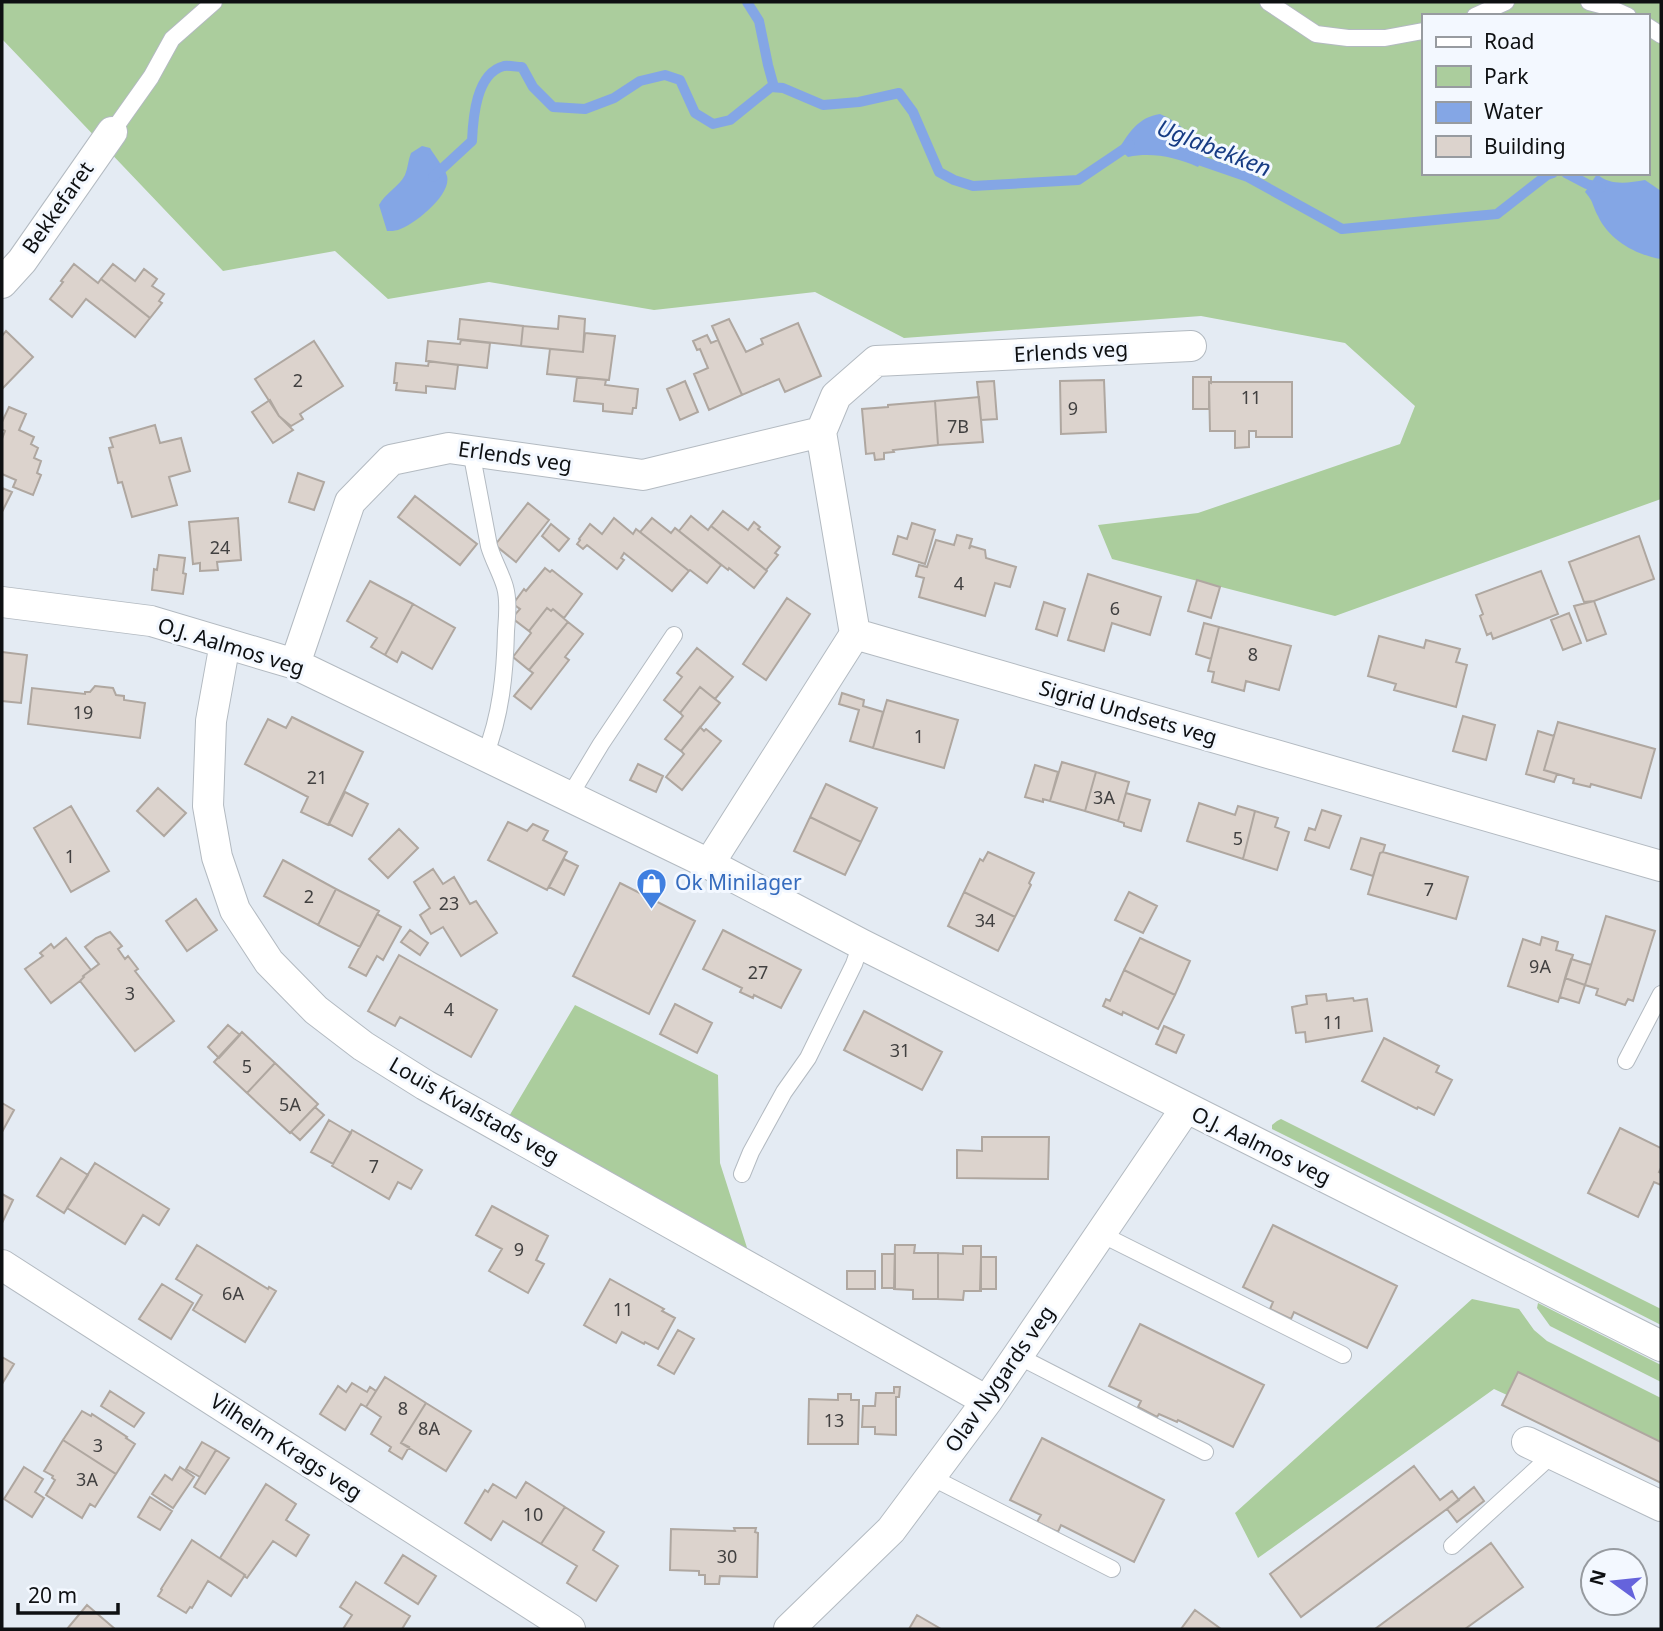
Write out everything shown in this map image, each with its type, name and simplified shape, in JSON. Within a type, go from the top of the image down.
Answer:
[{"type":"street","name":"Bekkefaret","points":[[2,283],[22,261],[111,132]]},
{"type":"street","name":"Erlends veg","points":[[295,664],[350,502],[391,460],[449,448],[643,475],[821,432],[836,396],[876,361],[1191,346]]},
{"type":"street","points":[[709,864],[855,634],[821,432]]},
{"type":"street","name":"O.J. Aalmos veg","points":[[2,602],[151,621],[295,664],[709,864],[861,944],[1661,1346]]},
{"type":"street","name":"Sigrid Undsets veg","points":[[855,634],[1661,866]]},
{"type":"street","name":"Louis Kvalstads veg","points":[[225,643],[211,721],[208,806],[217,857],[235,910],[255,942],[269,962],[316,1010],[363,1046],[425,1085],[987,1401]]},
{"type":"street","name":"Olav Nygards veg","points":[[789,1629],[891,1530],[987,1401],[1186,1108]]},
{"type":"street","name":"Vilhelm Krags veg","points":[[2,1265],[570,1629]]},
{"type":"street","points":[[1540,1448],[1661,1506]]},
{"type":"lane","points":[[111,132],[151,77],[172,39],[214,2]]},
{"type":"lane","points":[[1268,2],[1315,34],[1348,38],[1385,38],[1422,32]]},
{"type":"lane","points":[[1479,14],[1506,2]]},
{"type":"lane","points":[[1589,2],[1624,14]]},
{"type":"lane","points":[[471,451],[489,546],[505,587],[507,607],[506,658],[502,688],[493,735],[485,755]]},
{"type":"lane","points":[[569,797],[674,635]]},
{"type":"lane","points":[[742,1174],[751,1152],[785,1091],[808,1058],[861,944]]},
{"type":"lane","points":[[1626,1061],[1661,994]]},
{"type":"lane","points":[[1101,1234],[1343,1355]]},
{"type":"lane","points":[[1018,1356],[1205,1452]]},
{"type":"lane","points":[[1452,1546],[1540,1448]]},
{"type":"lane","points":[[931,1477],[1112,1569]]},
{"type":"green space","points":[[2,2],[1661,2],[1661,499],[1335,616],[1112,559],[1098,525],[1198,513],[1400,444],[1415,406],[1345,343],[1201,316],[904,338],[815,292],[654,310],[489,282],[388,299],[335,251],[223,271],[2,39]]},
{"type":"green space","points":[[575,1005],[718,1075],[720,1163],[749,1254],[508,1118]]},
{"type":"green space","points":[[1281,1119],[1661,1309],[1661,1325],[1272,1129],[1272,1125]]},
{"type":"green space","points":[[1472,1299],[1519,1309],[1534,1330],[1547,1341],[1661,1398],[1661,1442],[1518,1372],[1507,1395],[1494,1389],[1258,1558],[1235,1513]]},
{"type":"green space","points":[[1538,1303],[1661,1365],[1661,1382],[1550,1326],[1537,1308]]},
{"type":"water","points":[[1160,114],[1181,126],[1196,143],[1204,157],[1198,167],[1163,156],[1128,157],[1119,149],[1140,122]]},
{"type":"water","points":[[422,146],[430,148],[446,173],[447,184],[444,192],[413,222],[398,230],[387,231],[379,205],[402,179],[411,153]]},
{"type":"water","points":[[1596,175],[1613,182],[1645,180],[1661,191],[1661,259],[1633,250],[1616,239],[1603,225],[1585,192]]},
{"type":"building","points":[[74,264],[98,283],[101,279],[150,318],[135,337],[86,299],[72,317],[50,299]]},
{"type":"building","points":[[113,264],[135,281],[144,269],[157,279],[152,286],[164,294],[159,301],[162,303],[150,318],[101,279]]},
{"type":"building","points":[[559,316],[585,319],[583,352],[521,346],[523,326],[558,329]]},
{"type":"building","points":[[460,319],[523,326],[521,346],[458,339]]},
{"type":"building","points":[[729,319],[746,352],[763,344],[761,339],[798,323],[821,376],[785,392],[779,379],[742,395],[712,326]]},
{"type":"building","points":[[6,331],[33,357],[2,389],[2,336]]},
{"type":"building","points":[[585,333],[615,336],[609,380],[547,374],[550,349],[583,352]]},
{"type":"building","points":[[707,335],[711,343],[718,340],[742,395],[709,410],[694,374],[708,368],[700,349],[697,350],[693,341]]},
{"type":"building","points":[[461,340],[490,343],[487,368],[426,361],[428,341],[460,344]]},
{"type":"building","points":[[314,341],[343,386],[300,414],[303,419],[291,426],[279,416],[255,379]]},
{"type":"building","points":[[429,361],[458,365],[455,389],[426,386],[426,393],[396,390],[396,363],[428,366]]},
{"type":"building","points":[[577,377],[606,380],[605,385],[638,389],[636,408],[633,408],[632,414],[603,411],[603,404],[574,401]]},
{"type":"building","points":[[1193,377],[1211,377],[1209,409],[1193,409]]},
{"type":"building","points":[[1104,380],[1106,432],[1061,434],[1060,381]]},
{"type":"building","points":[[685,381],[698,412],[680,420],[667,389]]},
{"type":"building","points":[[994,381],[997,419],[981,420],[977,382]]},
{"type":"building","points":[[1209,382],[1292,382],[1292,437],[1256,437],[1256,431],[1249,431],[1249,447],[1235,448],[1235,431],[1210,431]]},
{"type":"building","points":[[979,397],[983,442],[938,445],[935,401]]},
{"type":"building","points":[[270,400],[279,416],[293,430],[273,443],[252,412]]},
{"type":"building","points":[[935,401],[938,445],[893,450],[894,452],[884,453],[884,459],[875,460],[874,453],[866,454],[862,409]]},
{"type":"building","points":[[9,407],[26,414],[19,430],[34,437],[31,444],[38,448],[34,458],[41,461],[37,473],[41,475],[33,495],[13,487],[16,480],[2,474],[2,439],[5,431],[2,429],[2,422]]},
{"type":"building","points":[[155,425],[160,443],[181,438],[190,471],[169,477],[177,505],[132,517],[122,482],[118,483],[109,448],[113,447],[110,438]]},
{"type":"building","points":[[298,473],[324,482],[314,510],[289,502]]},
{"type":"building","points":[[2,488],[12,492],[3,510],[2,509]]},
{"type":"building","points":[[415,496],[477,544],[460,565],[398,517]]},
{"type":"building","points":[[528,503],[549,520],[516,562],[495,545]]},
{"type":"building","points":[[723,511],[748,530],[754,522],[760,527],[758,529],[780,547],[775,553],[778,555],[766,570],[711,526]]},
{"type":"building","points":[[691,516],[708,530],[711,526],[767,571],[754,588],[679,531]]},
{"type":"building","points":[[238,518],[241,560],[217,562],[218,570],[200,571],[200,563],[193,564],[189,522]]},
{"type":"building","points":[[614,518],[633,534],[636,529],[689,571],[672,591],[624,553],[621,558],[624,560],[617,569],[587,545],[583,549],[577,544],[590,524],[602,534]]},
{"type":"building","points":[[652,518],[671,533],[675,528],[721,565],[707,583],[640,532]]},
{"type":"building","points":[[912,523],[935,530],[925,564],[893,554],[898,536],[907,539]]},
{"type":"building","points":[[551,524],[569,539],[559,551],[542,536]]},
{"type":"building","points":[[957,535],[972,539],[969,549],[971,546],[985,550],[986,558],[1016,567],[1010,587],[995,583],[985,616],[919,597],[924,578],[916,576],[919,565],[927,567],[936,540],[954,545]]},
{"type":"building","points":[[1639,536],[1654,579],[1594,601],[1584,602],[1569,562]]},
{"type":"building","points":[[159,555],[185,558],[183,594],[152,590],[154,569],[157,570]]},
{"type":"building","points":[[545,568],[550,572],[552,570],[582,594],[564,618],[553,609],[551,611],[547,608],[529,631],[512,618],[520,609],[513,604]]},
{"type":"building","points":[[1541,571],[1558,614],[1493,639],[1491,633],[1487,635],[1476,595]]},
{"type":"building","points":[[1088,574],[1161,597],[1150,635],[1112,623],[1104,651],[1068,640]]},
{"type":"building","points":[[1197,580],[1220,587],[1211,618],[1188,611]]},
{"type":"building","points":[[370,581],[413,604],[385,655],[371,647],[377,638],[347,621]]},
{"type":"building","points":[[787,598],[810,614],[766,680],[743,664]]},
{"type":"building","points":[[1594,601],[1606,634],[1587,641],[1574,606]]},
{"type":"building","points":[[1044,602],[1065,609],[1057,636],[1036,629]]},
{"type":"building","points":[[413,604],[455,628],[432,669],[402,652],[397,662],[385,655]]},
{"type":"building","points":[[547,608],[551,611],[553,609],[568,622],[529,670],[513,657]]},
{"type":"building","points":[[1569,613],[1581,643],[1563,650],[1551,620]]},
{"type":"building","points":[[568,622],[583,634],[565,657],[569,660],[531,709],[514,696],[533,673],[529,670]]},
{"type":"building","points":[[1204,623],[1219,627],[1211,659],[1196,654]]},
{"type":"building","points":[[1219,627],[1291,646],[1279,690],[1246,681],[1244,691],[1212,682],[1214,672],[1208,671]]},
{"type":"building","points":[[1379,636],[1424,648],[1426,640],[1460,649],[1456,662],[1467,665],[1456,707],[1394,690],[1396,684],[1368,676]]},
{"type":"building","points":[[697,648],[733,677],[715,699],[700,687],[680,713],[664,700],[682,677],[677,673]]},
{"type":"building","points":[[2,652],[27,655],[21,703],[2,701]]},
{"type":"building","points":[[95,686],[113,688],[116,695],[124,696],[124,700],[145,703],[140,738],[28,724],[32,688],[85,694]]},
{"type":"building","points":[[700,687],[720,703],[681,751],[665,739]]},
{"type":"building","points":[[842,693],[864,700],[863,706],[883,712],[873,748],[850,741],[859,710],[839,704]]},
{"type":"building","points":[[887,700],[958,720],[944,768],[873,748]]},
{"type":"building","points":[[1463,716],[1495,725],[1486,760],[1453,751]]},
{"type":"building","points":[[292,717],[363,752],[328,825],[301,812],[308,797],[245,764],[268,719],[286,728]]},
{"type":"building","points":[[1558,722],[1655,749],[1641,798],[1591,784],[1590,787],[1573,783],[1574,779],[1544,770]]},
{"type":"building","points":[[700,727],[721,741],[682,790],[666,777],[684,754],[681,751]]},
{"type":"building","points":[[1538,731],[1554,736],[1544,770],[1557,774],[1554,782],[1526,774]]},
{"type":"building","points":[[1062,762],[1096,772],[1085,811],[1050,801]]},
{"type":"building","points":[[638,764],[663,776],[656,792],[630,780]]},
{"type":"building","points":[[1035,765],[1058,772],[1050,801],[1025,797]]},
{"type":"building","points":[[1096,772],[1129,782],[1118,821],[1085,811]]},
{"type":"building","points":[[826,784],[877,808],[861,842],[810,817]]},
{"type":"building","points":[[158,788],[186,813],[164,836],[137,811]]},
{"type":"building","points":[[345,792],[368,804],[352,836],[329,824]]},
{"type":"building","points":[[1126,793],[1150,800],[1141,831],[1124,826],[1124,823],[1118,821]]},
{"type":"building","points":[[1199,803],[1235,815],[1238,806],[1255,811],[1243,859],[1187,841]]},
{"type":"building","points":[[71,806],[109,871],[71,892],[34,828]]},
{"type":"building","points":[[1322,810],[1341,816],[1329,848],[1305,840],[1309,828],[1315,830]]},
{"type":"building","points":[[1255,811],[1278,818],[1275,827],[1289,832],[1277,870],[1243,859]]},
{"type":"building","points":[[810,817],[861,842],[845,875],[794,851]]},
{"type":"building","points":[[508,822],[527,831],[533,824],[548,831],[543,840],[567,852],[547,890],[488,860]]},
{"type":"building","points":[[399,829],[418,848],[388,878],[369,859]]},
{"type":"building","points":[[1361,838],[1385,845],[1373,876],[1351,869]]},
{"type":"building","points":[[988,852],[1034,873],[1015,917],[964,892],[980,859],[983,861]]},
{"type":"building","points":[[1380,853],[1468,877],[1456,919],[1368,894]]},
{"type":"building","points":[[564,859],[578,866],[564,895],[549,887]]},
{"type":"building","points":[[283,860],[336,889],[318,925],[264,896]]},
{"type":"building","points":[[433,869],[443,884],[454,877],[470,904],[476,901],[497,933],[461,956],[443,927],[431,934],[420,915],[430,908],[414,882]]},
{"type":"building","points":[[620,883],[695,921],[649,1014],[573,976]]},
{"type":"building","points":[[336,889],[379,911],[360,947],[318,925]]},
{"type":"building","points":[[964,892],[1015,917],[998,951],[948,926]]},
{"type":"building","points":[[1129,892],[1157,906],[1143,933],[1115,920]]},
{"type":"building","points":[[196,899],[217,930],[187,951],[166,921]]},
{"type":"building","points":[[377,914],[401,927],[383,960],[377,956],[366,976],[349,967]]},
{"type":"building","points":[[1606,916],[1655,931],[1633,1001],[1628,999],[1625,1005],[1596,995],[1598,989],[1585,985]]},
{"type":"building","points":[[410,930],[428,943],[420,955],[401,942]]},
{"type":"building","points":[[723,930],[801,970],[781,1008],[754,995],[753,998],[740,992],[742,988],[703,969]]},
{"type":"building","points":[[110,932],[122,946],[118,949],[125,959],[128,956],[138,969],[135,971],[174,1021],[135,1051],[80,981],[99,964],[85,947]]},
{"type":"building","points":[[1542,937],[1558,942],[1556,950],[1573,955],[1558,1002],[1508,986],[1523,939],[1540,945]]},
{"type":"building","points":[[66,938],[91,970],[51,1003],[25,969],[43,956],[40,953],[51,944],[54,948]]},
{"type":"building","points":[[1140,938],[1190,961],[1175,995],[1124,970]]},
{"type":"building","points":[[399,955],[497,1010],[471,1057],[400,1017],[395,1026],[368,1011]]},
{"type":"building","points":[[1571,959],[1591,965],[1585,985],[1565,978]]},
{"type":"building","points":[[1124,970],[1175,995],[1158,1029],[1123,1012],[1122,1015],[1103,1006],[1106,999],[1110,1001]]},
{"type":"building","points":[[1565,978],[1585,985],[1579,1003],[1560,997]]},
{"type":"building","points":[[1326,994],[1327,1001],[1367,999],[1372,1031],[1306,1042],[1305,1032],[1296,1033],[1292,1007],[1307,1004],[1306,996]]},
{"type":"building","points":[[675,1004],[712,1023],[697,1053],[660,1034]]},
{"type":"building","points":[[864,1011],[942,1052],[922,1090],[844,1050]]},
{"type":"building","points":[[228,1025],[240,1035],[219,1058],[208,1047]]},
{"type":"building","points":[[1164,1026],[1184,1035],[1176,1053],[1156,1044]]},
{"type":"building","points":[[242,1032],[275,1063],[247,1093],[214,1062]]},
{"type":"building","points":[[1384,1038],[1439,1066],[1436,1072],[1452,1080],[1434,1115],[1362,1081]]},
{"type":"building","points":[[275,1063],[318,1104],[290,1133],[247,1093]]},
{"type":"building","points":[[2,1103],[14,1110],[2,1132]]},
{"type":"building","points":[[315,1107],[324,1115],[300,1140],[291,1132]]},
{"type":"building","points":[[329,1120],[351,1133],[333,1164],[311,1152]]},
{"type":"building","points":[[1620,1128],[1661,1148],[1661,1185],[1654,1182],[1638,1217],[1588,1193]]},
{"type":"building","points":[[352,1130],[422,1170],[411,1189],[398,1182],[389,1199],[332,1166]]},
{"type":"building","points":[[982,1137],[1049,1137],[1048,1179],[957,1178],[957,1150],[982,1151]]},
{"type":"building","points":[[61,1158],[88,1175],[64,1213],[37,1196]]},
{"type":"building","points":[[95,1163],[169,1209],[159,1225],[143,1215],[125,1244],[67,1208]]},
{"type":"building","points":[[2,1194],[13,1200],[2,1223]]},
{"type":"building","points":[[492,1206],[548,1236],[536,1260],[544,1264],[528,1293],[489,1271],[502,1249],[476,1235]]},
{"type":"building","points":[[1273,1225],[1397,1286],[1367,1348],[1294,1312],[1291,1319],[1270,1309],[1273,1302],[1243,1287]]},
{"type":"building","points":[[197,1245],[268,1289],[269,1287],[276,1291],[245,1342],[193,1310],[202,1295],[176,1279]]},
{"type":"building","points":[[895,1245],[915,1245],[914,1253],[938,1253],[938,1299],[913,1299],[913,1290],[894,1289]]},
{"type":"building","points":[[963,1246],[981,1246],[981,1291],[964,1291],[963,1300],[938,1299],[938,1253],[963,1254]]},
{"type":"building","points":[[882,1254],[895,1254],[895,1288],[882,1288]]},
{"type":"building","points":[[981,1257],[996,1257],[996,1289],[980,1289]]},
{"type":"building","points":[[847,1271],[875,1271],[875,1289],[847,1289]]},
{"type":"building","points":[[610,1279],[675,1318],[658,1349],[622,1332],[616,1343],[584,1325]]},
{"type":"building","points":[[162,1284],[193,1303],[171,1339],[139,1319]]},
{"type":"building","points":[[1140,1324],[1264,1385],[1233,1447],[1178,1420],[1177,1422],[1159,1414],[1157,1417],[1138,1407],[1141,1401],[1109,1386]]},
{"type":"building","points":[[678,1330],[694,1339],[674,1374],[658,1365]]},
{"type":"building","points":[[2,1357],[14,1364],[2,1384]]},
{"type":"building","points":[[1518,1372],[1661,1442],[1661,1483],[1502,1405]]},
{"type":"building","points":[[385,1377],[426,1403],[401,1443],[409,1447],[402,1459],[389,1451],[391,1447],[371,1434],[381,1417],[366,1407]]},
{"type":"building","points":[[352,1383],[367,1392],[370,1387],[376,1391],[366,1407],[361,1404],[345,1430],[320,1414],[338,1386],[346,1392]]},
{"type":"building","points":[[894,1387],[900,1387],[899,1397],[896,1397],[896,1435],[875,1434],[875,1427],[862,1427],[863,1406],[875,1406],[876,1393],[894,1393]]},
{"type":"building","points":[[110,1391],[144,1413],[134,1427],[101,1406]]},
{"type":"building","points":[[838,1394],[851,1394],[851,1400],[859,1400],[858,1444],[808,1444],[809,1399],[838,1400]]},
{"type":"building","points":[[426,1403],[471,1431],[446,1471],[401,1443]]},
{"type":"building","points":[[82,1411],[91,1416],[92,1414],[135,1444],[116,1474],[63,1440]]},
{"type":"building","points":[[1042,1438],[1164,1500],[1134,1562],[1061,1525],[1058,1532],[1037,1522],[1041,1515],[1010,1500]]},
{"type":"building","points":[[63,1440],[116,1474],[95,1507],[90,1504],[82,1518],[46,1495],[55,1480],[44,1471]]},
{"type":"building","points":[[202,1442],[216,1450],[200,1477],[186,1469]]},
{"type":"building","points":[[216,1450],[229,1458],[205,1494],[194,1487]]},
{"type":"building","points":[[1414,1466],[1440,1500],[1452,1491],[1459,1500],[1301,1617],[1270,1574]]},
{"type":"building","points":[[24,1467],[43,1479],[35,1492],[44,1498],[32,1517],[4,1499]]},
{"type":"building","points":[[180,1467],[194,1477],[173,1508],[152,1494],[165,1475],[172,1480]]},
{"type":"building","points":[[526,1482],[565,1507],[541,1544],[503,1521],[491,1540],[465,1523],[485,1490],[488,1492],[493,1484],[516,1498]]},
{"type":"building","points":[[266,1484],[296,1504],[286,1520],[309,1535],[296,1556],[273,1541],[247,1578],[220,1558]]},
{"type":"building","points":[[1474,1487],[1484,1501],[1457,1522],[1447,1509]]},
{"type":"building","points":[[150,1497],[172,1511],[160,1530],[138,1517]]},
{"type":"building","points":[[565,1507],[604,1532],[593,1550],[618,1566],[596,1601],[567,1583],[577,1566],[541,1544]]},
{"type":"building","points":[[734,1528],[756,1528],[757,1577],[720,1576],[719,1584],[705,1584],[705,1575],[699,1575],[699,1571],[670,1570],[671,1529],[735,1531]]},
{"type":"building","points":[[192,1540],[245,1575],[231,1596],[208,1581],[192,1608],[186,1613],[158,1596]]},
{"type":"building","points":[[1491,1543],[1523,1587],[1465,1629],[1375,1629]]},
{"type":"building","points":[[403,1555],[436,1576],[418,1604],[385,1583]]},
{"type":"building","points":[[356,1582],[410,1616],[402,1629],[343,1629],[352,1615],[340,1607]]},
{"type":"building","points":[[87,1605],[115,1629],[67,1629]]},
{"type":"building","points":[[1195,1610],[1221,1629],[1181,1629]]},
{"type":"building","points":[[917,1615],[941,1629],[909,1629]]},
{"type":"waterway","points":[[747,2],[759,21],[774,87]]},
{"type":"waterway","name":"Uglabekken","points":[[433,177],[472,141],[475,109],[482,87],[487,77],[506,66],[522,67],[533,87],[553,107],[585,109],[614,98],[640,81],[665,75],[680,80],[695,113],[713,124],[730,120],[771,87],[783,88],[823,105],[859,102],[899,93],[913,112],[939,172],[973,186],[1078,180],[1130,145]]},
{"type":"waterway","name":"Uglabekken","points":[[1190,157],[1248,177],[1342,229],[1497,214],[1547,175]]},
{"type":"waterway","name":"Uglabekken","points":[[1570,175],[1601,188]]},
{"type":"place","name":"Ok Minilager","points":[[652,910]]}]
